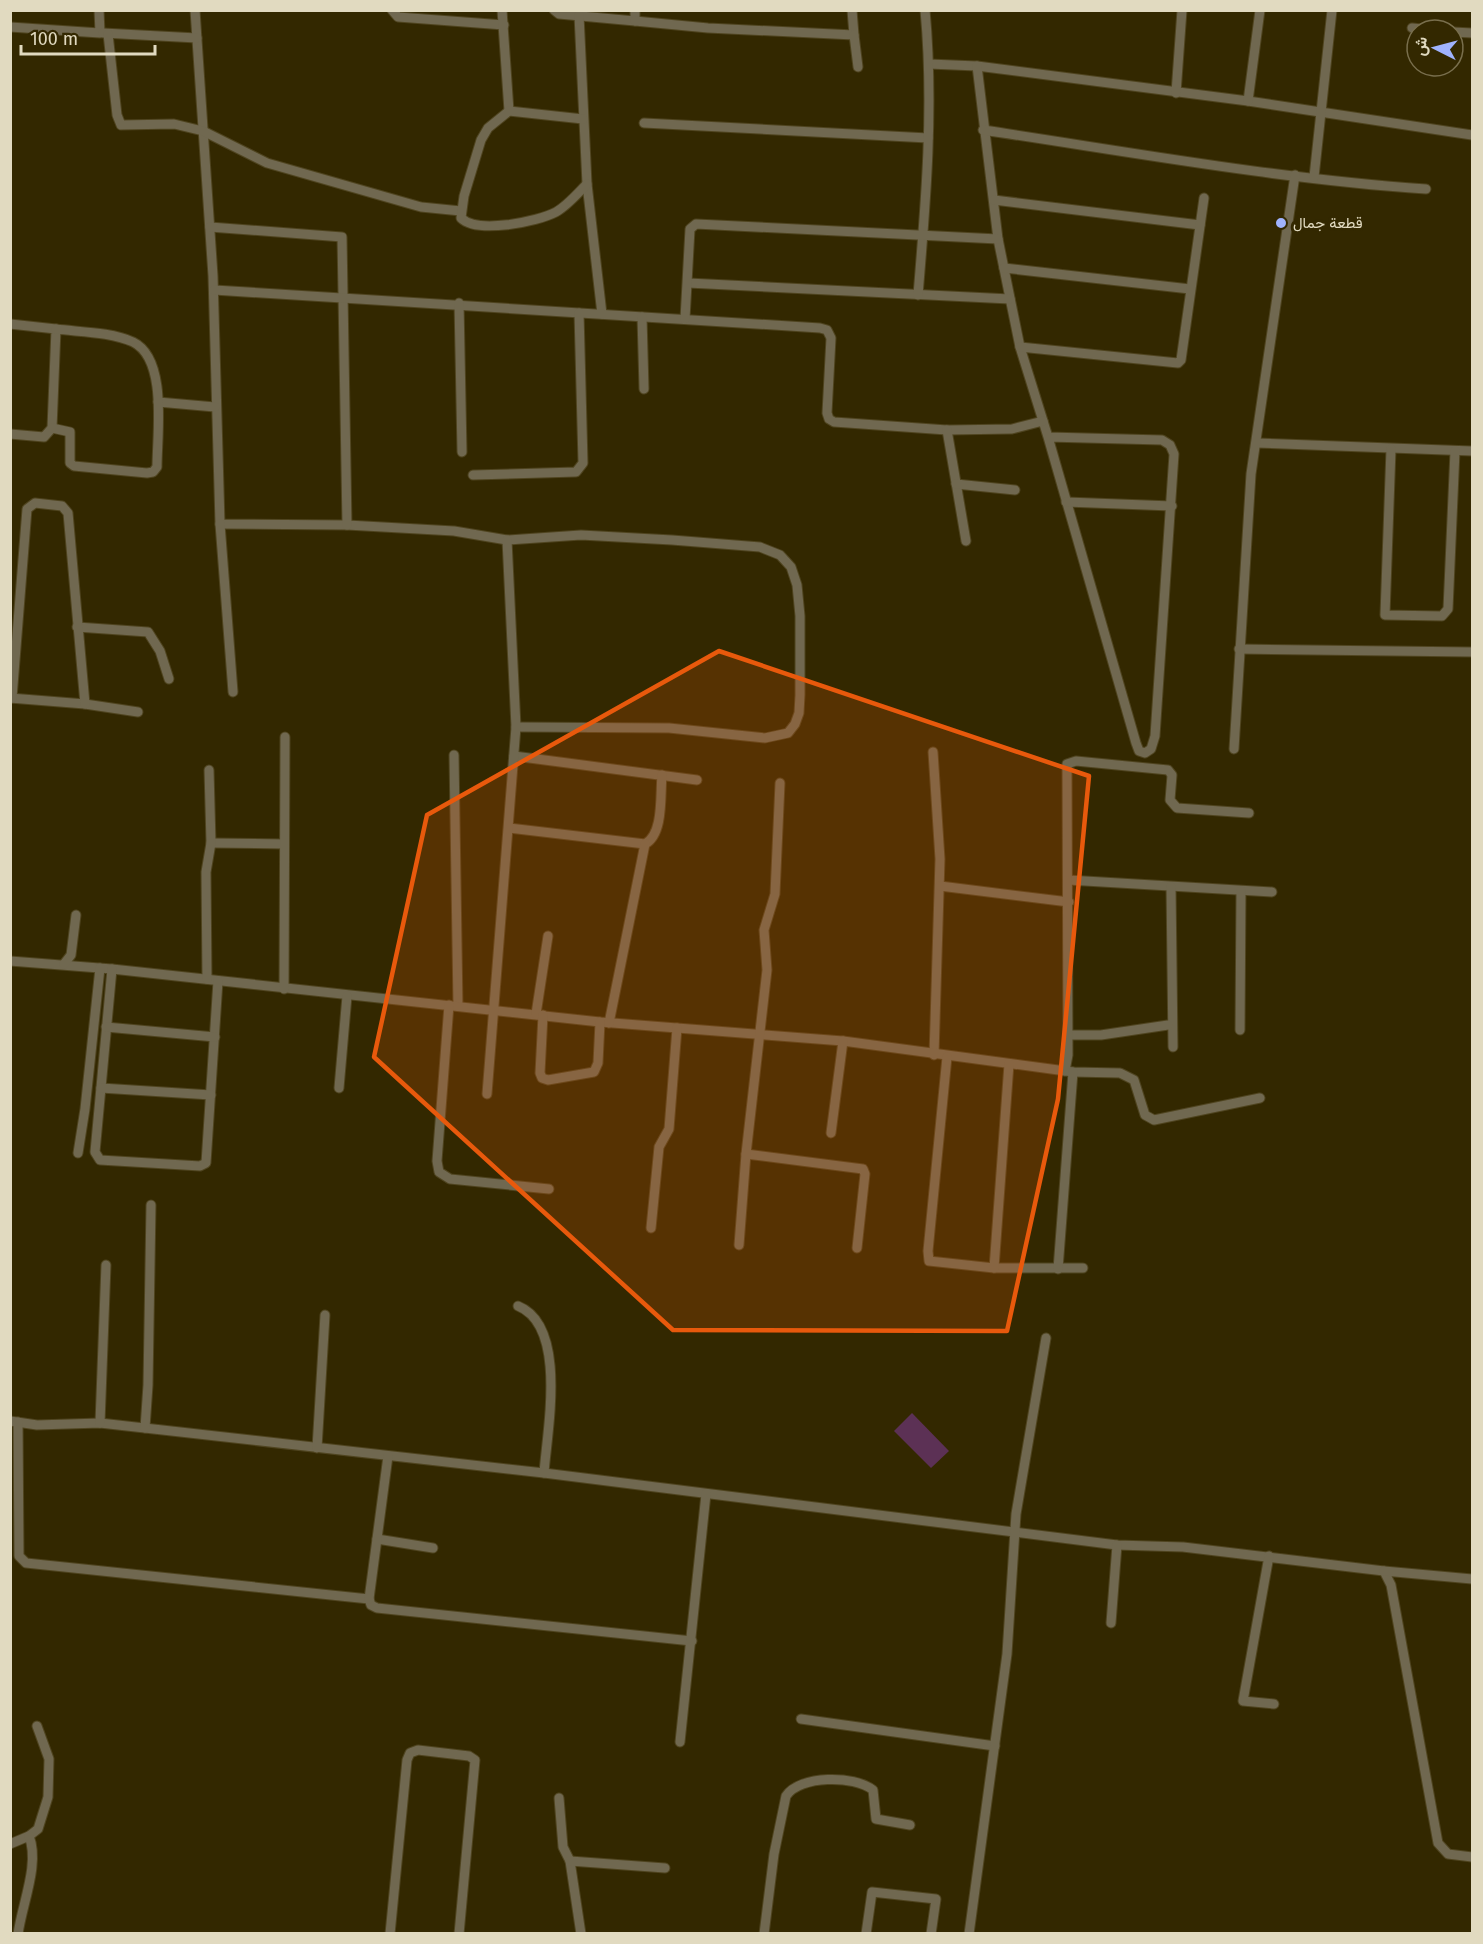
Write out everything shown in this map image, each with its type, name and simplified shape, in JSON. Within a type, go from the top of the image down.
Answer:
[{"type":"street","points":[[99,10],[117,115],[121,125],[174,124],[203,131],[267,163],[421,207],[461,211]]},
{"type":"street","points":[[195,10],[214,290],[215,407],[220,524],[233,692]]},
{"type":"street","points":[[392,10],[398,17],[504,25]]},
{"type":"street","points":[[502,10],[509,111]]},
{"type":"street","points":[[554,10],[559,14],[634,16],[708,28],[854,36]]},
{"type":"street","points":[[852,10],[858,67]]},
{"type":"street","points":[[918,295],[928,138],[929,64],[925,10]]},
{"type":"street","points":[[1176,93],[1182,10]]},
{"type":"street","points":[[1248,101],[1260,10]]},
{"type":"street","points":[[1314,177],[1332,10]]},
{"type":"street","points":[[579,15],[587,184],[602,314]]},
{"type":"street","points":[[10,27],[197,38]]},
{"type":"street","points":[[929,64],[977,66],[1248,101],[1473,135]]},
{"type":"street","points":[[977,66],[998,239],[1020,347],[1136,743],[1139,751],[1145,753],[1150,749],[1155,736],[1174,454],[1170,445],[1162,440],[1048,437]]},
{"type":"street","points":[[583,119],[509,111],[488,128],[481,140],[461,211],[461,219],[465,223],[505,226],[557,212],[587,184]]},
{"type":"street","points":[[644,123],[928,138]]},
{"type":"street","points":[[983,130],[1370,185],[1426,189]]},
{"type":"street","points":[[1234,748],[1251,474],[1295,175]]},
{"type":"street","points":[[1020,347],[1175,364],[1181,360],[1204,198]]},
{"type":"street","points":[[994,200],[1200,225]]},
{"type":"street","points":[[686,319],[690,229],[696,224],[998,239]]},
{"type":"street","points":[[210,227],[342,237],[341,297],[347,525]]},
{"type":"street","points":[[1004,268],[1191,289]]},
{"type":"street","points":[[688,283],[1010,299]]},
{"type":"street","points":[[214,290],[459,303],[579,314],[686,319],[827,330],[831,338],[829,419],[842,424],[947,430],[1012,429],[1043,422]]},
{"type":"street","points":[[459,303],[462,452]]},
{"type":"street","points":[[473,475],[576,472],[580,468],[583,463],[579,314]]},
{"type":"street","points":[[642,317],[644,389]]},
{"type":"street","points":[[10,324],[118,338],[134,343],[150,357],[158,402],[157,467],[153,472],[74,466],[70,463],[70,432],[52,428]]},
{"type":"street","points":[[10,434],[44,437],[52,428],[56,329]]},
{"type":"street","points":[[158,402],[215,407]]},
{"type":"street","points":[[947,430],[966,542]]},
{"type":"street","points":[[1257,443],[1473,451]]},
{"type":"street","points":[[1391,449],[1385,615],[1442,616],[1448,609],[1455,451]]},
{"type":"street","points":[[956,484],[1015,489]]},
{"type":"street","points":[[1066,502],[1172,506]]},
{"type":"street","points":[[85,704],[67,509],[62,506],[31,504],[27,509],[11,698],[85,704],[138,712]]},
{"type":"street","points":[[220,524],[347,525],[454,531],[507,540],[581,535],[760,547],[780,555],[791,567],[797,585],[800,616],[799,713],[788,733],[765,738],[669,728],[516,727]]},
{"type":"street","points":[[487,1094],[516,727],[507,540]]},
{"type":"street","points":[[77,627],[148,632],[160,651],[169,679]]},
{"type":"street","points":[[1239,649],[1473,652]]},
{"type":"street","points":[[284,989],[285,738]]},
{"type":"street","points":[[933,752],[940,835],[934,1055]]},
{"type":"street","points":[[454,755],[454,1005],[436,1161],[439,1173],[450,1179],[549,1189]]},
{"type":"street","points":[[514,756],[697,780]]},
{"type":"street","points":[[1058,1269],[1069,1072],[1066,968],[1069,902],[1066,771],[1071,761],[1168,770],[1172,775],[1170,800],[1177,808],[1249,813]]},
{"type":"street","points":[[207,980],[206,872],[211,843],[209,770]]},
{"type":"street","points":[[509,828],[636,845],[645,844],[650,841],[657,830],[662,775]]},
{"type":"street","points":[[739,1245],[746,1154],[767,970],[764,930],[775,894],[780,783]]},
{"type":"street","points":[[211,843],[284,844]]},
{"type":"street","points":[[548,936],[540,1015],[540,1073],[542,1078],[548,1080],[590,1074],[597,1068],[604,1023],[645,844]]},
{"type":"street","points":[[1068,880],[1171,888],[1272,892]]},
{"type":"street","points":[[940,886],[1069,902]]},
{"type":"street","points":[[1171,888],[1173,1047]]},
{"type":"street","points":[[1240,1030],[1241,891]]},
{"type":"street","points":[[64,964],[71,955],[76,915]]},
{"type":"street","points":[[10,961],[112,969],[604,1023],[843,1041],[1069,1072],[1120,1073],[1136,1084],[1145,1115],[1154,1120],[1260,1098]]},
{"type":"street","points":[[78,1153],[100,968]]},
{"type":"street","points":[[112,969],[95,1152],[98,1159],[200,1166],[207,1161],[218,981]]},
{"type":"street","points":[[339,1088],[346,996]]},
{"type":"street","points":[[1068,1035],[1101,1035],[1168,1025]]},
{"type":"street","points":[[106,1028],[215,1037]]},
{"type":"street","points":[[651,1228],[660,1147],[669,1129],[676,1028]]},
{"type":"street","points":[[831,1134],[843,1041]]},
{"type":"street","points":[[947,1057],[928,1257],[933,1263],[994,1268],[1083,1268]]},
{"type":"street","points":[[994,1268],[1009,1064]]},
{"type":"street","points":[[101,1088],[211,1095]]},
{"type":"street","points":[[746,1154],[863,1169],[865,1174],[857,1248]]},
{"type":"street","points":[[145,1428],[148,1385],[151,1204]]},
{"type":"street","points":[[100,1423],[106,1265]]},
{"type":"street","points":[[518,1306],[528,1311],[538,1321],[548,1347],[549,1433],[544,1473]]},
{"type":"street","points":[[317,1448],[325,1315]]},
{"type":"street","points":[[969,1934],[1007,1654],[1018,1531],[1046,1338]]},
{"type":"street","points":[[369,1599],[26,1563],[19,1556],[14,1422],[38,1425],[100,1423],[544,1473],[1117,1545],[1183,1547],[1384,1571],[1473,1579]]},
{"type":"street","points":[[388,1456],[369,1599],[371,1605],[377,1608],[692,1641]]},
{"type":"street","points":[[680,1742],[706,1494]]},
{"type":"street","points":[[377,1539],[433,1548]]},
{"type":"street","points":[[1111,1623],[1117,1545]]},
{"type":"street","points":[[1269,1556],[1243,1701],[1274,1704]]},
{"type":"street","points":[[1384,1571],[1391,1585],[1438,1843],[1448,1854],[1473,1857]]},
{"type":"street","points":[[801,1719],[995,1746]]},
{"type":"street","points":[[10,1844],[29,1836],[38,1829],[50,1790],[48,1759],[37,1726]]},
{"type":"street","points":[[390,1934],[407,1760],[412,1752],[417,1750],[469,1755],[476,1764],[459,1934]]},
{"type":"street","points":[[764,1934],[778,1831],[786,1796],[790,1790],[807,1781],[858,1783],[873,1790],[876,1819],[910,1825]]},
{"type":"street","points":[[559,1798],[563,1847],[570,1861],[581,1934]]},
{"type":"street","points":[[18,1934],[33,1861],[34,1847],[29,1836]]},
{"type":"street","points":[[570,1861],[665,1868]]},
{"type":"street","points":[[866,1934],[872,1892],[936,1899],[932,1934]]},
{"type":"highlighted area","points":[[719,651],[1089,776],[1058,1099],[1007,1331],[673,1330],[374,1057],[427,815]]},
{"type":"shaded area","points":[[912,1413],[949,1451],[931,1468],[894,1431]]},
{"type":"place","name":"قطعة جمال","points":[[1281,223]]}]
